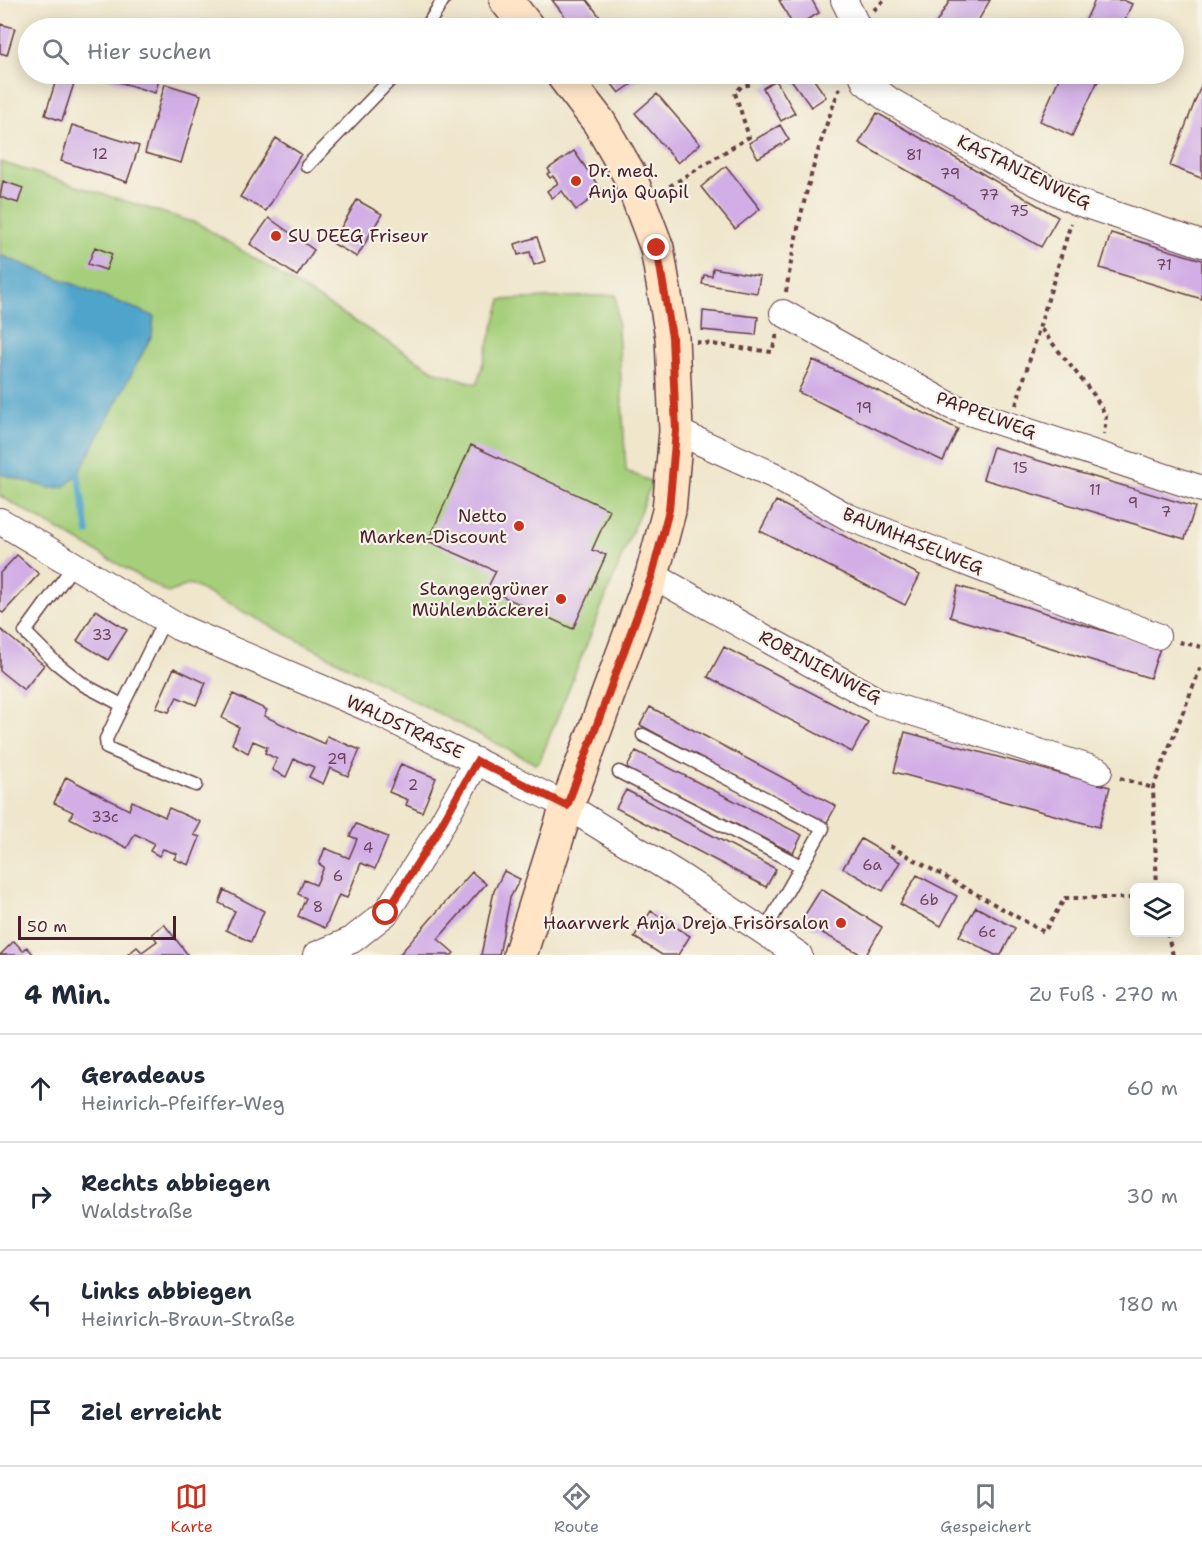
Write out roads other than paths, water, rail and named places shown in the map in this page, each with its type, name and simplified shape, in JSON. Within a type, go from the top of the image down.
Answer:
[{"type":"street","points":[[506,0],[520,18]]},
{"type":"street","points":[[844,0],[853,18]]},
{"type":"street","points":[[520,955],[567,806],[652,575],[669,510],[676,431],[672,337],[657,248],[629,174],[599,122],[570,84]]},
{"type":"street","name":"KASTANIENWEG","points":[[869,84],[889,100],[1008,169],[1077,202],[1202,244]]},
{"type":"street","name":"PAPPELWEG","points":[[783,313],[951,406],[1202,489]]},
{"type":"street","name":"BAUMHASELWEG","points":[[676,431],[773,475],[848,517],[1157,636]]},
{"type":"street","name":"WALDSTRASSE","points":[[0,521],[178,627],[368,708],[567,806],[680,876],[799,955]]},
{"type":"street","name":"ROBINIENWEG","points":[[652,575],[880,702],[1100,771]]},
{"type":"street","points":[[316,955],[351,940],[386,913],[436,834],[477,761]]},
{"type":"lane","points":[[432,18],[442,0]]},
{"type":"lane","points":[[307,166],[386,84]]},
{"type":"lane","points":[[74,565],[24,632],[56,663],[84,685],[122,705]]},
{"type":"lane","points":[[165,619],[106,739],[107,748],[196,785]]},
{"type":"lane","points":[[643,735],[823,828],[764,932]]},
{"type":"lane","points":[[619,772],[801,866]]},
{"type":"water","points":[[0,255],[154,316],[152,335],[79,473],[64,487],[50,488],[0,474]]},
{"type":"waterway","points":[[73,467],[78,473],[88,533]]},
{"type":"place","name":"Dr. med. Anja Quapil","points":[[576,181]]},
{"type":"place","name":"SU DEEG Friseur","points":[[276,236]]},
{"type":"place","name":"Netto Marken-Discount","points":[[519,526]]},
{"type":"place","name":"Stangengrüner Mühlenbäckerei","points":[[561,599]]},
{"type":"place","name":"Haarwerk Anja Dreja Frisörsalon","points":[[841,923]]}]
